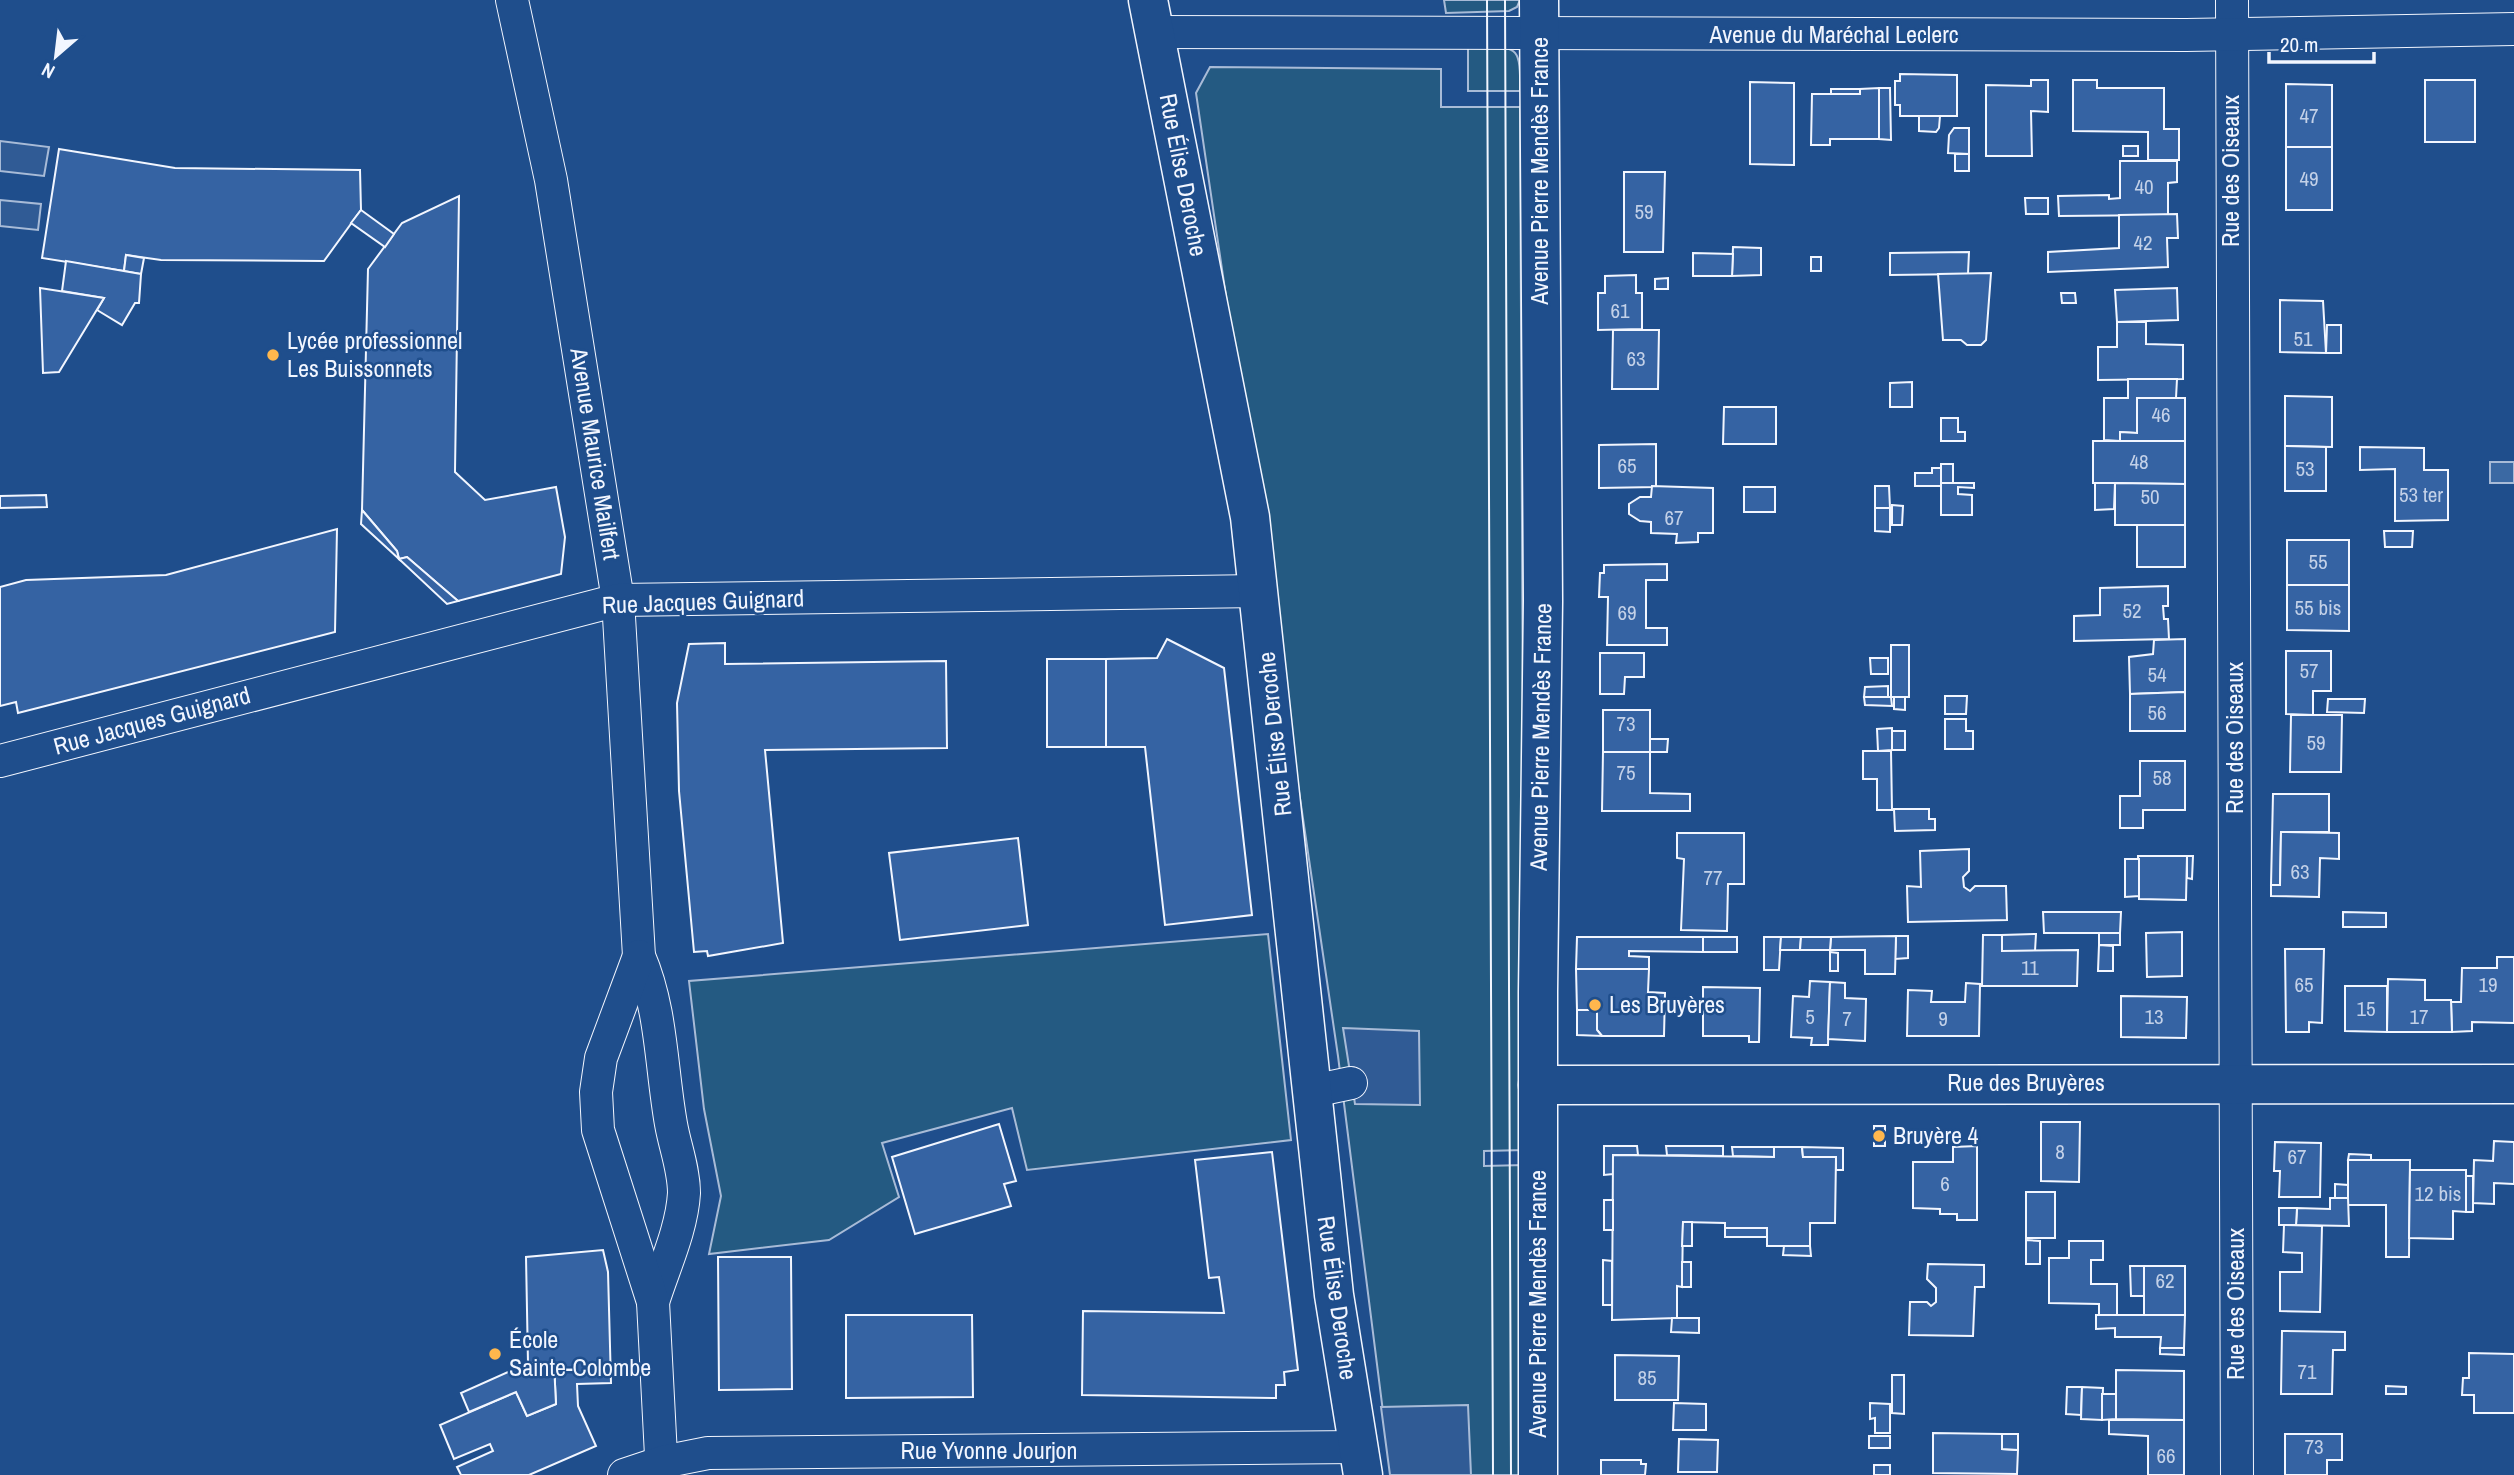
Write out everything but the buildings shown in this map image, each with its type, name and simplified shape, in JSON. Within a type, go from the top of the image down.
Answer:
[{"type":"main road","name":"Rue Élise Deroche","points":[[1151,16],[1249,508],[1334,1294],[1361,1461]]},
{"type":"main road","name":"Avenue Pierre Mendès France","points":[[1538,1475],[1538,1085],[1543,601],[1539,16]]},
{"type":"main road","name":"Rue des Bruyères","points":[[1538,1085],[2514,1084]]},
{"type":"street","name":"Avenue Maurice Mailfert","points":[[512,0],[551,180],[618,600],[639,956],[651,982],[684,1194],[677,1230],[653,1302]]},
{"type":"street","name":"Rue des Oiseaux","points":[[2232,0],[2237,1475]]},
{"type":"street","name":"Avenue du Maréchal Leclerc","points":[[1151,16],[1539,16],[2233,34],[2514,30]]},
{"type":"street","name":"Rue Jacques Guignard","points":[[0,761],[618,600],[1259,591]]},
{"type":"street","name":"Avenue Maurice Mailfert","points":[[639,956],[601,1058],[596,1092],[598,1130],[653,1302],[663,1469]]},
{"type":"street","points":[[1313,1091],[1351,1083]]},
{"type":"street","name":"Rue Yvonne Jourjon","points":[[624,1475],[663,1469],[708,1453],[1361,1461]]},
{"type":"shaded area","points":[[1444,0],[1520,0],[1517,7],[1509,11],[1446,13]]},
{"type":"shaded area","points":[[1468,48],[1512,50],[1519,62],[1520,91],[1468,91]]},
{"type":"shaded area","points":[[1210,67],[1441,69],[1441,107],[1520,107],[1525,1150],[1484,1151],[1484,1166],[1525,1165],[1526,1475],[1391,1475],[1338,1056],[1196,93]]},
{"type":"shaded area","points":[[0,141],[49,147],[44,176],[0,171]]},
{"type":"shaded area","points":[[0,200],[41,204],[38,230],[0,226]]},
{"type":"shaded area","points":[[2490,462],[2514,462],[2514,483],[2490,483]]},
{"type":"shaded area","points":[[1268,934],[1291,1140],[1027,1170],[1012,1108],[882,1143],[899,1197],[829,1240],[709,1254],[721,1196],[704,1109],[689,981]]},
{"type":"shaded area","points":[[1343,1028],[1419,1031],[1420,1105],[1355,1104]]},
{"type":"shaded area","points":[[1468,1405],[1471,1475],[1390,1475],[1381,1407]]},
{"type":"tram line","points":[[1487,0],[1493,1475]]},
{"type":"tram line","points":[[1505,0],[1511,1475]]},
{"type":"place","name":"Lycée professionnel Les Buissonnets","points":[[273,355]]},
{"type":"place","name":"Les Bruyères","points":[[1595,1005]]},
{"type":"place","name":"Bruyère 4","points":[[1879,1136]]},
{"type":"place","name":"École Sainte-Colombe","points":[[495,1354]]}]
